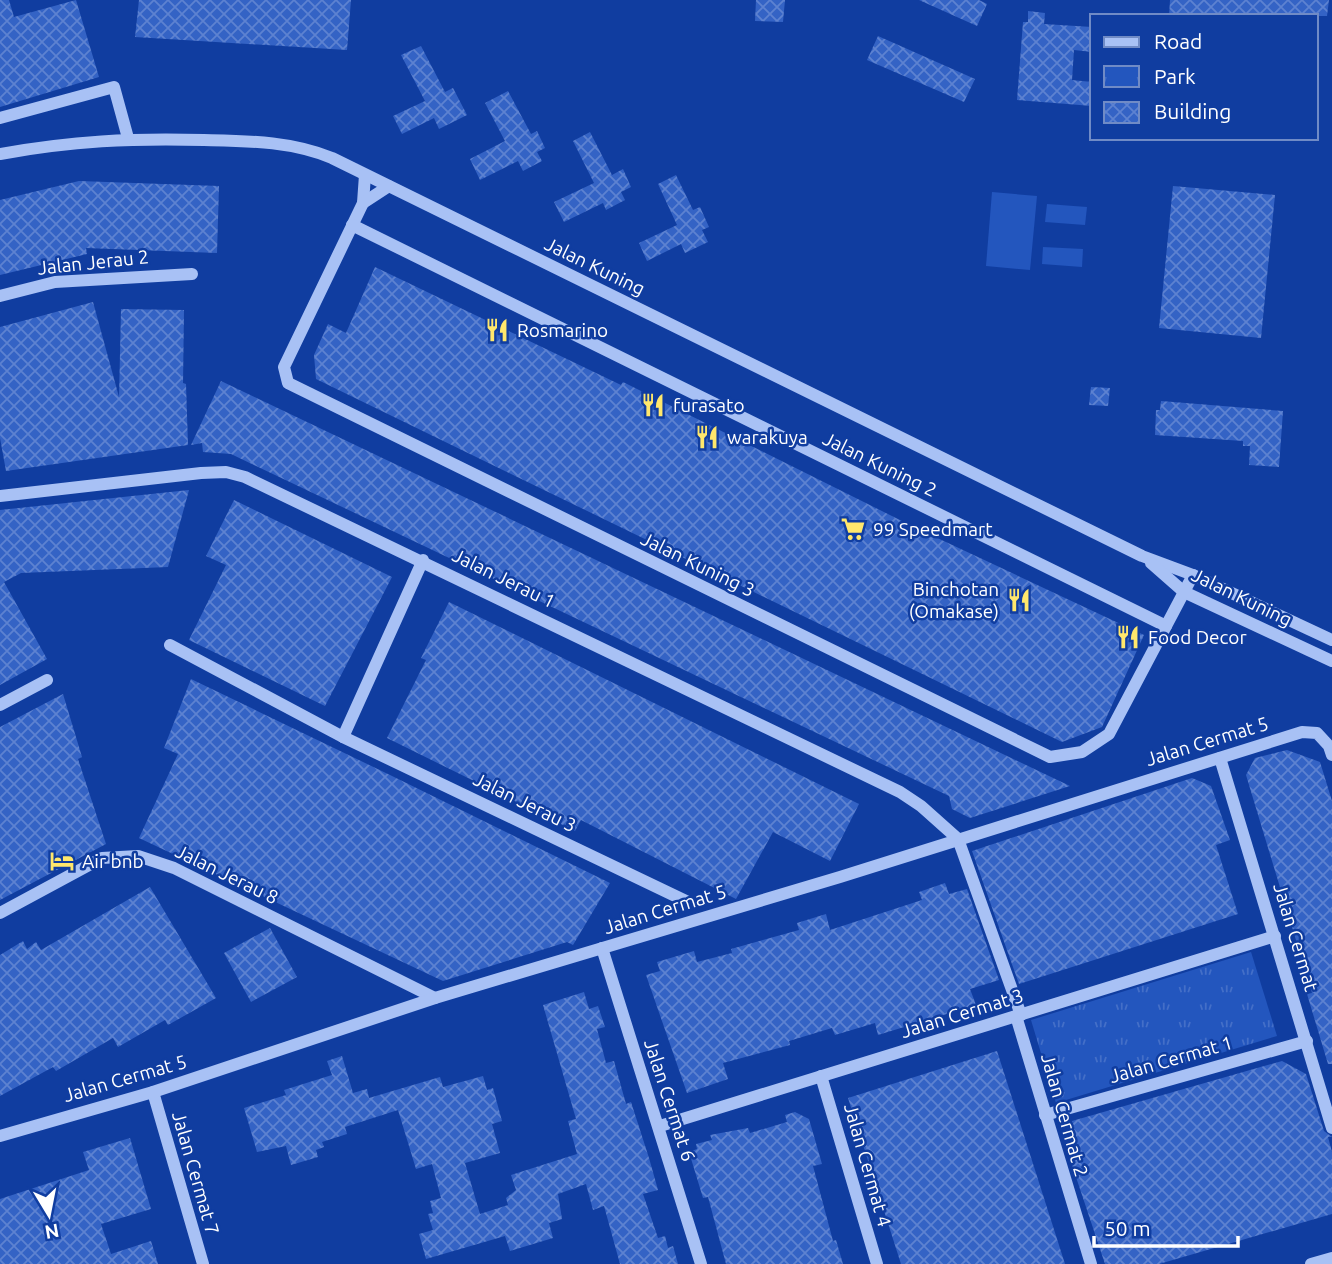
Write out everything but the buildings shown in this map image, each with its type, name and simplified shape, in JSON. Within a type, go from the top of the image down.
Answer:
[{"type":"street","points":[[0,118],[114,87],[128,138]]},
{"type":"street","name":"Jalan Kuning","points":[[0,154],[66,142],[128,138],[304,147],[389,186],[1142,556],[1193,575],[1332,640]]},
{"type":"street","name":"Jalan Kuning 3","points":[[365,175],[363,203],[284,367],[288,383],[1050,757],[1082,752],[1109,734],[1193,575]]},
{"type":"street","points":[[363,203],[389,186]]},
{"type":"street","name":"Jalan Kuning 2","points":[[352,225],[1166,626]]},
{"type":"street","name":"Jalan Jerau 2","points":[[0,296],[55,282],[192,274]]},
{"type":"street","name":"Jalan Jerau 1","points":[[0,496],[226,472],[245,477],[423,560],[900,792],[921,806],[958,839]]},
{"type":"street","name":"Jalan Kuning","points":[[1142,556],[1184,592],[1332,662]]},
{"type":"street","points":[[343,737],[423,560]]},
{"type":"street","name":"Jalan Jerau 3","points":[[170,645],[343,737],[690,903]]},
{"type":"street","points":[[0,705],[47,680]]},
{"type":"street","name":"Jalan Cermat 5","points":[[0,1136],[153,1092],[435,998],[1302,732],[1317,733],[1329,746],[1332,755]]},
{"type":"street","name":"Jalan Cermat","points":[[1220,758],[1332,1128]]},
{"type":"street","name":"Jalan Cermat 2","points":[[958,839],[1018,1015],[1045,1115],[1091,1264]]},
{"type":"street","name":"Jalan Jerau 8","points":[[0,913],[102,858],[138,856],[174,868],[435,998]]},
{"type":"street","name":"Jalan Cermat 3","points":[[660,1126],[1275,936]]},
{"type":"street","name":"Jalan Cermat 6","points":[[602,948],[660,1126],[701,1264]]},
{"type":"street","name":"Jalan Cermat 1","points":[[1045,1115],[1307,1041]]},
{"type":"street","name":"Jalan Cermat 4","points":[[821,1076],[877,1264]]},
{"type":"street","name":"Jalan Cermat 7","points":[[153,1092],[203,1264]]},
{"type":"street","points":[[1311,1264],[1332,1258]]},
{"type":"green space","points":[[992,192],[1037,196],[1030,270],[986,266]]},
{"type":"green space","points":[[1047,204],[1087,207],[1085,225],[1045,222]]},
{"type":"green space","points":[[1043,247],[1083,249],[1082,267],[1042,264]]},
{"type":"green space","points":[[1251,952],[1277,1036],[1056,1103],[1031,1020]]},
{"type":"place","name":"Rosmarino","points":[[497,330]]},
{"type":"place","name":"furasato","points":[[653,405]]},
{"type":"place","name":"warakuya","points":[[707,437]]},
{"type":"place","name":"99 Speedmart","points":[[853,529]]},
{"type":"place","name":"Binchotan (Omakase)","points":[[1019,600]]},
{"type":"place","name":"Food Decor","points":[[1128,637]]},
{"type":"place","name":"Air bnb","points":[[62,861]]}]
